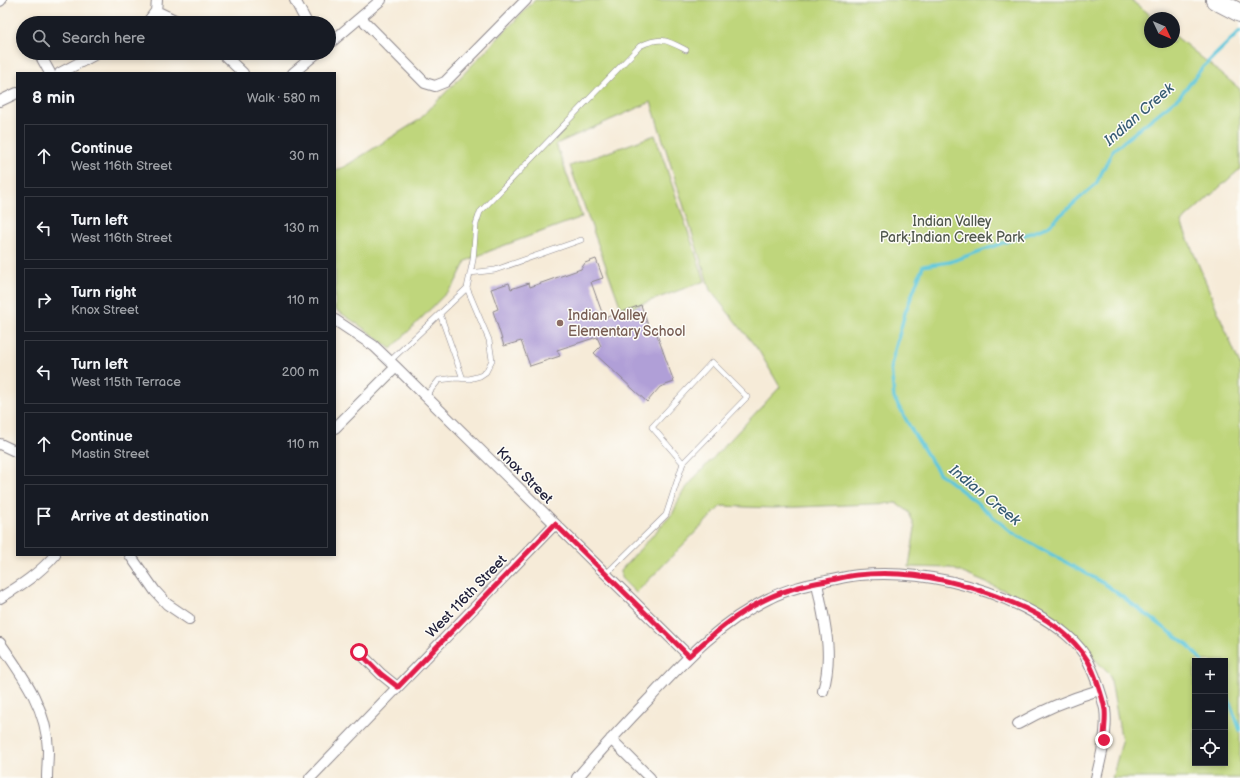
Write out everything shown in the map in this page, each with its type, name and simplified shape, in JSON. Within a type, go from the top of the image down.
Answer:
[{"type":"highway","points":[[1215,0],[1240,12]]},
{"type":"street","points":[[152,16],[156,11],[157,0]]},
{"type":"street","points":[[295,0],[303,16]]},
{"type":"street","points":[[336,38],[381,0]]},
{"type":"street","points":[[361,18],[425,83],[435,86],[445,82],[526,0]]},
{"type":"street","points":[[156,11],[167,16]]},
{"type":"street","points":[[43,60],[49,72]]},
{"type":"street","points":[[62,72],[85,60]]},
{"type":"street","points":[[229,60],[242,72]]},
{"type":"street","points":[[294,72],[309,60]]},
{"type":"street","points":[[0,101],[16,93]]},
{"type":"street","name":"Knox Street","points":[[336,321],[368,342],[393,364],[689,656]]},
{"type":"street","points":[[336,427],[393,364]]},
{"type":"street","points":[[0,444],[16,452]]},
{"type":"street","name":"West 116th Street","points":[[310,778],[555,524]]},
{"type":"street","points":[[0,598],[27,581],[55,556]]},
{"type":"street","points":[[131,556],[155,591],[167,604],[189,619]]},
{"type":"street","points":[[577,778],[611,739],[689,656],[725,624],[746,610],[771,597],[789,590],[857,575],[885,574],[918,576],[951,581],[988,592],[1024,607],[1051,623],[1070,638],[1089,663],[1105,710],[1104,740],[1096,778]]},
{"type":"street","points":[[817,583],[829,649],[828,677],[823,691]]},
{"type":"street","points":[[0,643],[32,690],[40,708],[46,729],[48,750],[47,778]]},
{"type":"street","points":[[359,652],[381,674],[398,687]]},
{"type":"street","points":[[1018,724],[1040,711],[1069,699],[1099,690]]},
{"type":"street","points":[[611,739],[650,778]]},
{"type":"lane","points":[[426,396],[439,380],[456,378],[469,379],[480,376],[486,372],[492,360],[489,340],[467,288],[473,260],[476,224],[480,212],[640,46],[651,40],[668,40],[686,50]]},
{"type":"lane","points":[[470,273],[495,270],[581,240]]},
{"type":"lane","points":[[393,364],[440,314],[467,288]]},
{"type":"lane","points":[[440,314],[463,379]]},
{"type":"lane","points":[[606,574],[666,515],[683,463],[747,397],[712,362],[652,427],[683,463]]},
{"type":"green space","name":"Indian Valley Park;Indian Creek Park","points":[[535,0],[1131,0],[1146,12],[1144,12],[1144,48],[1180,48],[1180,40],[1240,89],[1240,169],[1181,222],[1240,365],[1240,778],[1112,778],[1122,742],[1110,675],[1046,608],[951,568],[909,567],[915,528],[909,512],[897,503],[773,508],[721,506],[636,593],[621,578],[621,570],[673,513],[682,493],[780,387],[759,351],[710,290],[651,102],[556,144],[582,217],[466,261],[454,285],[391,349],[336,310],[336,170],[344,167],[419,120]]},
{"type":"green space","points":[[655,135],[705,281],[622,311],[570,166]]},
{"type":"building","name":"Indian Valley Elementary School","points":[[596,259],[603,278],[591,282],[604,318],[641,305],[650,331],[655,329],[674,382],[660,387],[647,402],[594,353],[601,346],[597,337],[557,350],[560,356],[530,366],[521,341],[504,346],[493,311],[498,309],[491,289],[509,283],[511,289],[529,283],[530,287],[581,269],[585,263]]},
{"type":"waterway","name":"Indian Creek","points":[[1199,658],[1189,646],[1105,584],[1011,532],[939,473],[914,434],[894,398],[891,365],[905,313],[923,266],[950,262],[1047,227],[1096,184],[1113,150],[1180,96],[1203,67],[1240,31]]},
{"type":"waterway","name":"Indian Creek","points":[[1227,694],[1240,730]]},
{"type":"place","name":"Indian Valley Elementary School","points":[[560,323]]},
{"type":"route","points":[[359,652],[381,674],[398,687],[555,524],[689,656],[725,624],[746,610],[771,597],[789,590],[817,583],[857,575],[885,574],[918,576],[951,581],[988,592],[1024,607],[1051,623],[1070,638],[1082,652],[1089,663],[1105,710],[1104,740]]}]
